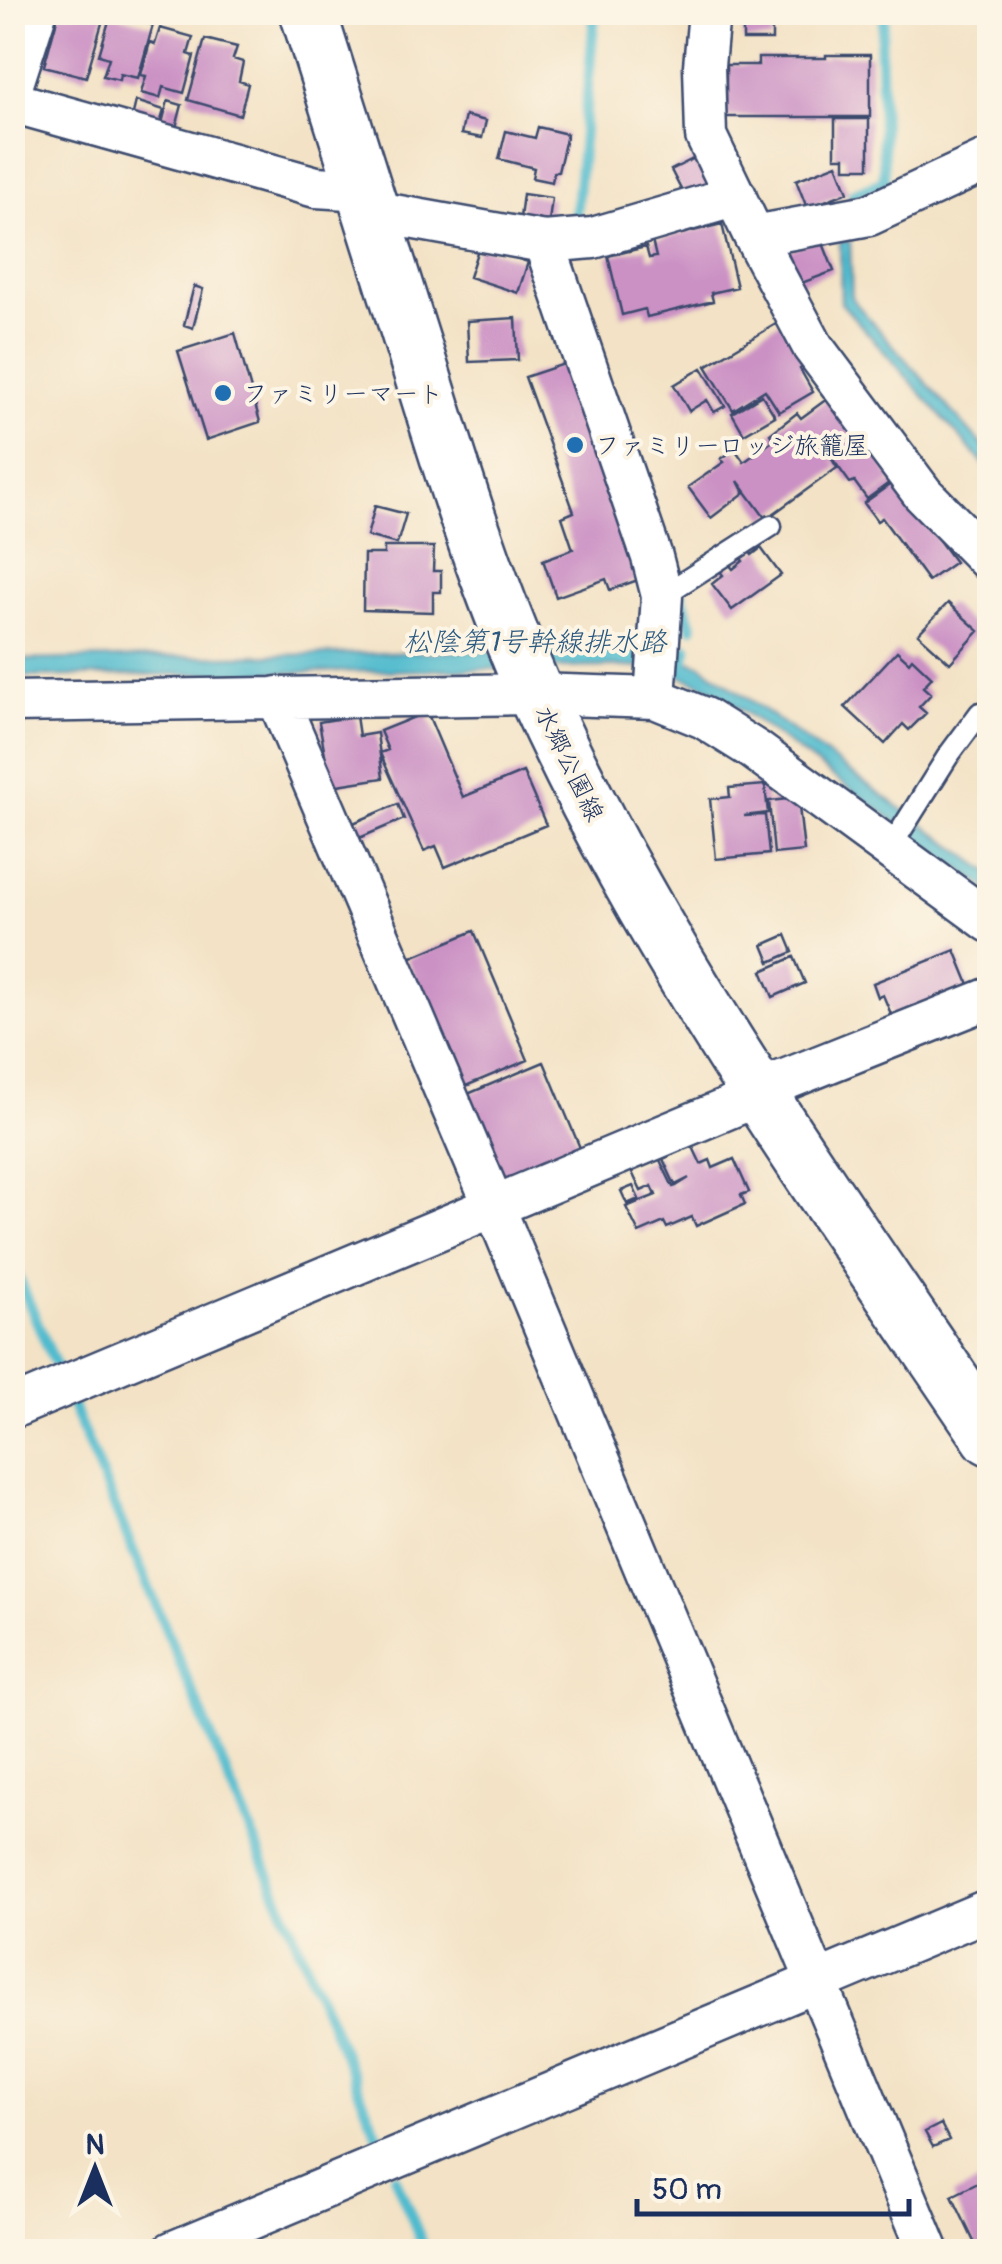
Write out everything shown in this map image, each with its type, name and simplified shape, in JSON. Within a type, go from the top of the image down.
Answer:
[{"type":"main road","name":"水郷公園線","points":[[308,12],[448,462],[508,628],[584,796],[758,1093],[990,1437]]},
{"type":"street","points":[[12,88],[36,12]]},
{"type":"street","points":[[710,12],[704,66],[706,136],[754,236],[813,347],[923,494],[990,562]]},
{"type":"street","points":[[12,102],[316,188],[544,242],[593,238],[736,196]]},
{"type":"street","points":[[754,236],[869,214],[990,158]]},
{"type":"street","points":[[544,242],[662,596],[656,691]]},
{"type":"street","points":[[12,702],[533,687],[656,691],[755,750],[892,844],[990,922]]},
{"type":"street","points":[[277,697],[494,1206],[929,2252]]},
{"type":"street","points":[[12,1408],[990,998]]},
{"type":"street","points":[[172,2252],[990,1909]]},
{"type":"lane","points":[[662,596],[771,526]]},
{"type":"lane","points":[[892,844],[980,714]]},
{"type":"water","points":[[840,241],[850,241],[852,299],[989,453],[989,470],[841,303]]},
{"type":"water","points":[[646,651],[670,654],[703,666],[989,872],[989,890],[717,692],[657,670],[601,667],[13,677],[12,660]]},
{"type":"building","points":[[59,12],[105,13],[86,77],[44,66]]},
{"type":"building","points":[[111,14],[153,25],[138,78],[120,74],[119,80],[103,76],[109,58],[99,55]]},
{"type":"building","points":[[743,23],[772,23],[772,40],[743,40]]},
{"type":"building","points":[[160,28],[193,37],[188,54],[194,56],[184,93],[163,87],[160,98],[141,93],[146,76],[141,75],[150,42],[155,44]]},
{"type":"building","points":[[205,39],[237,47],[233,59],[243,62],[239,81],[248,84],[240,115],[188,100]]},
{"type":"building","points":[[870,55],[870,117],[726,117],[726,65],[758,65],[758,58]]},
{"type":"building","points":[[136,101],[164,110],[159,127],[132,118]]},
{"type":"building","points":[[168,101],[182,105],[175,131],[161,127]]},
{"type":"building","points":[[465,116],[486,121],[482,138],[461,134]]},
{"type":"building","points":[[835,119],[869,119],[869,168],[845,168],[845,157],[835,157]]},
{"type":"building","points":[[538,127],[567,134],[552,182],[532,178],[534,168],[499,159],[506,131],[535,138]]},
{"type":"building","points":[[697,157],[712,186],[686,199],[671,170]]},
{"type":"building","points":[[837,164],[848,192],[807,208],[796,180]]},
{"type":"building","points":[[523,194],[552,198],[549,222],[520,218]]},
{"type":"building","points":[[722,224],[737,287],[711,293],[713,301],[647,317],[645,309],[622,315],[608,256],[646,247],[649,258],[656,257],[652,241]]},
{"type":"building","points":[[821,238],[834,271],[799,284],[787,251]]},
{"type":"building","points":[[479,246],[528,262],[518,293],[469,277]]},
{"type":"building","points":[[194,286],[203,289],[193,328],[184,325]]},
{"type":"building","points":[[516,318],[518,360],[469,362],[467,321]]},
{"type":"building","points":[[781,321],[807,365],[800,369],[813,392],[779,412],[765,390],[733,410],[706,366]]},
{"type":"building","points":[[235,333],[260,422],[206,440],[178,351]]},
{"type":"building","name":"ファミリーロッジ旅籠屋","points":[[570,362],[643,565],[633,569],[638,580],[610,590],[606,579],[556,597],[543,560],[573,549],[562,517],[574,512],[525,377]]},
{"type":"building","points":[[702,368],[725,406],[714,412],[707,400],[689,411],[674,385]]},
{"type":"building","points":[[835,393],[893,480],[867,499],[829,454],[837,468],[766,519],[738,481],[744,493],[711,518],[688,487],[724,462],[721,459],[735,449],[744,462],[774,440],[770,434],[797,413],[801,418]]},
{"type":"building","points":[[762,395],[775,416],[744,434],[732,413]]},
{"type":"building","points":[[895,481],[955,562],[928,581],[882,518],[877,521],[864,503]]},
{"type":"building","points":[[375,506],[406,514],[397,544],[367,536]]},
{"type":"building","points":[[384,547],[434,547],[433,571],[441,571],[441,592],[433,592],[433,612],[363,610],[364,554],[384,554]]},
{"type":"building","points":[[761,548],[781,575],[732,610],[712,584],[723,575],[719,570],[728,563],[733,569],[743,561],[739,556],[748,550],[752,555]]},
{"type":"building","points":[[948,603],[979,631],[950,663],[918,634]]},
{"type":"building","points":[[897,651],[909,662],[912,658],[932,677],[923,687],[931,694],[919,707],[926,713],[909,730],[903,724],[885,744],[845,707]]},
{"type":"building","points":[[427,712],[463,797],[523,772],[546,825],[445,867],[436,846],[424,851],[380,753],[388,750],[380,731]]},
{"type":"building","points":[[356,716],[359,736],[377,733],[383,778],[331,786],[319,722]]},
{"type":"building","points":[[765,785],[768,813],[744,816],[765,815],[769,854],[716,859],[710,799],[730,797],[729,788]]},
{"type":"building","points":[[798,798],[804,851],[774,854],[769,801]]},
{"type":"building","points":[[398,804],[404,819],[357,839],[351,824]]},
{"type":"building","points":[[474,931],[528,1060],[461,1088],[407,959]]},
{"type":"building","points":[[786,935],[793,952],[770,962],[763,945]]},
{"type":"building","points":[[955,950],[971,989],[894,1021],[873,983]]},
{"type":"building","points":[[794,957],[805,983],[773,997],[762,971]]},
{"type":"building","points":[[544,1062],[583,1155],[503,1189],[463,1096]]},
{"type":"building","points":[[692,1145],[701,1164],[710,1160],[713,1168],[734,1159],[749,1192],[741,1195],[745,1204],[696,1226],[692,1217],[667,1228],[664,1222],[639,1233],[626,1207],[656,1195],[652,1186],[641,1191],[630,1168],[658,1156],[673,1187],[676,1186],[689,1178],[675,1185],[663,1159]]},
{"type":"building","points":[[633,1186],[639,1199],[627,1204],[621,1191]]},
{"type":"building","points":[[941,2124],[949,2140],[933,2147],[925,2132]]},
{"type":"building","points":[[986,2179],[990,2185],[990,2252],[979,2252],[952,2196]]},
{"type":"waterway","points":[[575,221],[595,12]]},
{"type":"waterway","points":[[853,194],[884,181],[880,50],[885,12]]},
{"type":"waterway","points":[[681,594],[692,627]]},
{"type":"waterway","points":[[682,668],[687,648]]},
{"type":"waterway","points":[[12,1263],[58,1371]]},
{"type":"waterway","points":[[70,1400],[381,2143]]},
{"type":"waterway","points":[[395,2177],[426,2252]]},
{"type":"place","name":"ファミリーマート","points":[[223,393]]},
{"type":"place","name":"ファミリーロッジ旅籠屋","points":[[575,445]]},
{"type":"water label","name":"松陰第1号幹線排水路","points":[[535,641]]}]
